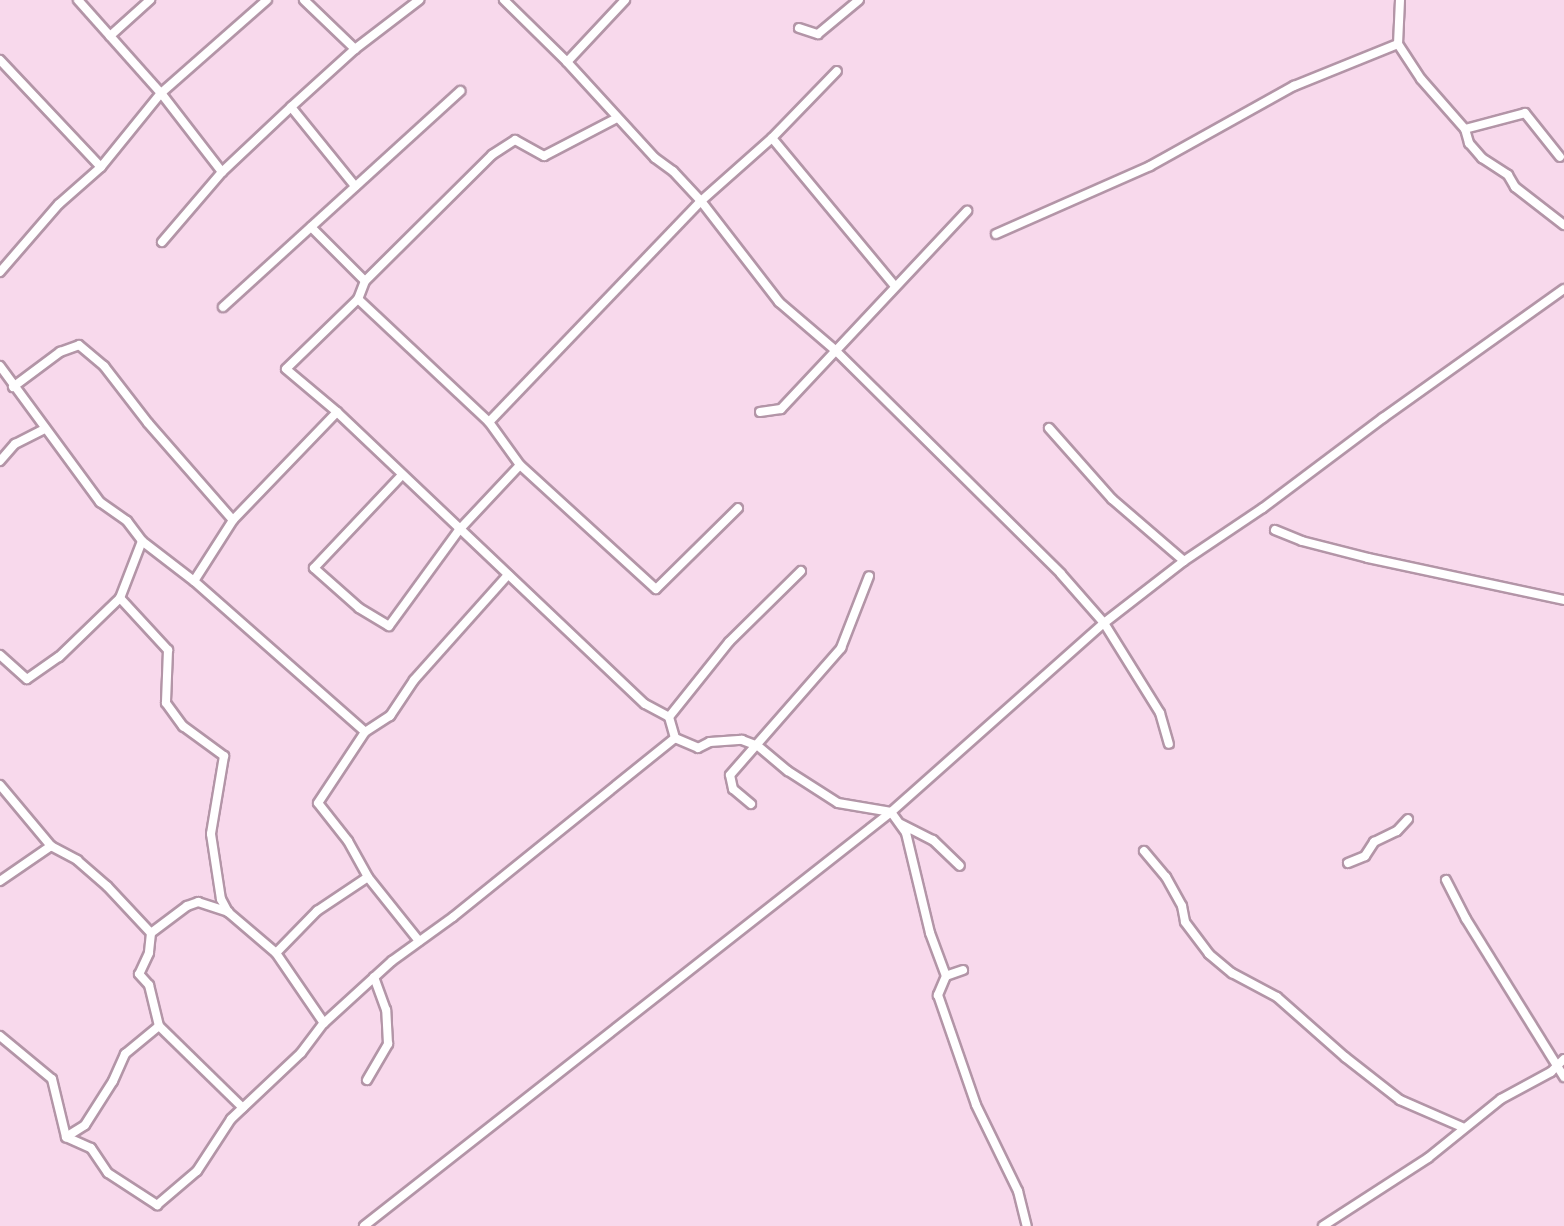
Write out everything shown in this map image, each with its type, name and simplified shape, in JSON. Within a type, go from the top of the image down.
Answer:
[{"type":"street","points":[[78,0],[161,93],[222,172]]},
{"type":"street","points":[[110,36],[150,0]]},
{"type":"street","points":[[0,272],[60,204],[101,167],[161,93],[267,0]]},
{"type":"street","points":[[304,0],[355,49]]},
{"type":"street","points":[[162,242],[222,172],[291,107],[355,49],[419,0]]},
{"type":"street","points":[[503,0],[701,201],[779,302],[835,350],[1061,574],[1104,622],[1160,713],[1168,744]]},
{"type":"street","points":[[567,62],[625,0]]},
{"type":"street","points":[[799,28],[818,34],[859,0]]},
{"type":"street","points":[[1400,0],[1398,44],[1421,79],[1465,129],[1469,143],[1482,158],[1508,175],[1515,187],[1564,225]]},
{"type":"street","points":[[996,234],[1150,166],[1294,86],[1398,44]]},
{"type":"street","points":[[0,60],[101,167]]},
{"type":"street","points":[[489,422],[701,201],[772,138],[837,71]]},
{"type":"street","points":[[223,307],[460,91]]},
{"type":"street","points":[[291,107],[355,186]]},
{"type":"street","points":[[1465,129],[1525,113],[1560,157]]},
{"type":"street","points":[[617,118],[544,156],[515,140],[492,155],[365,281],[358,299],[286,369],[337,412],[645,704],[669,718],[675,738],[698,748],[710,742],[742,740],[758,746],[788,771],[838,803],[891,812],[906,833],[930,933],[946,976],[938,995],[976,1104],[1018,1191],[1027,1226]]},
{"type":"street","points":[[772,138],[895,286]]},
{"type":"street","points":[[760,412],[781,409],[967,211]]},
{"type":"street","points":[[311,227],[365,281]]},
{"type":"street","points":[[363,1226],[891,812],[1104,622],[1184,561],[1264,508],[1564,289]]},
{"type":"street","points":[[358,299],[489,422],[520,465],[656,589],[738,508]]},
{"type":"street","points":[[13,387],[60,352],[79,345],[104,366],[148,423],[233,520]]},
{"type":"street","points":[[0,366],[100,502],[127,521],[142,541],[194,581],[365,732]]},
{"type":"street","points":[[194,581],[233,520],[337,412]]},
{"type":"street","points":[[1049,428],[1112,499],[1184,561]]},
{"type":"street","points":[[0,461],[15,444],[45,429]]},
{"type":"street","points":[[402,475],[314,568],[359,608],[389,626],[459,530],[520,465]]},
{"type":"street","points":[[1275,530],[1302,541],[1368,558],[1564,600]]},
{"type":"street","points":[[0,655],[27,679],[60,657],[106,608],[120,598],[142,541]]},
{"type":"street","points":[[669,718],[729,642],[801,571]]},
{"type":"street","points":[[419,941],[368,877],[348,841],[318,803],[365,732],[390,716],[414,680],[508,575]]},
{"type":"street","points":[[751,804],[733,789],[730,775],[841,648],[869,576]]},
{"type":"street","points":[[120,598],[168,650],[166,703],[183,726],[223,756],[211,834],[221,899],[229,912],[276,953],[324,1023]]},
{"type":"street","points":[[66,1137],[91,1148],[108,1173],[157,1205],[197,1171],[223,1131],[243,1108],[301,1053],[324,1023],[374,977],[409,946],[453,917],[675,738]]},
{"type":"street","points":[[0,785],[51,846],[77,860],[107,886],[151,933]]},
{"type":"street","points":[[1348,863],[1366,856],[1374,842],[1397,831],[1408,820]]},
{"type":"street","points":[[899,823],[933,840],[960,866]]},
{"type":"street","points":[[0,881],[51,846]]},
{"type":"street","points":[[1144,851],[1166,877],[1182,906],[1185,922],[1209,954],[1232,973],[1277,997],[1345,1057],[1400,1100],[1462,1127]]},
{"type":"street","points":[[276,953],[317,911],[368,877]]},
{"type":"street","points":[[1446,880],[1466,919],[1564,1077]]},
{"type":"street","points":[[229,912],[198,902],[187,906],[151,933],[149,953],[139,974],[149,985],[159,1026],[243,1108]]},
{"type":"street","points":[[946,976],[963,970]]},
{"type":"street","points":[[367,1080],[388,1044],[386,1010],[374,977]]},
{"type":"street","points":[[66,1137],[85,1125],[113,1082],[125,1054],[159,1026]]},
{"type":"street","points":[[0,1036],[51,1079],[66,1137]]},
{"type":"street","points":[[1323,1226],[1428,1158],[1462,1127],[1564,1059]]}]
